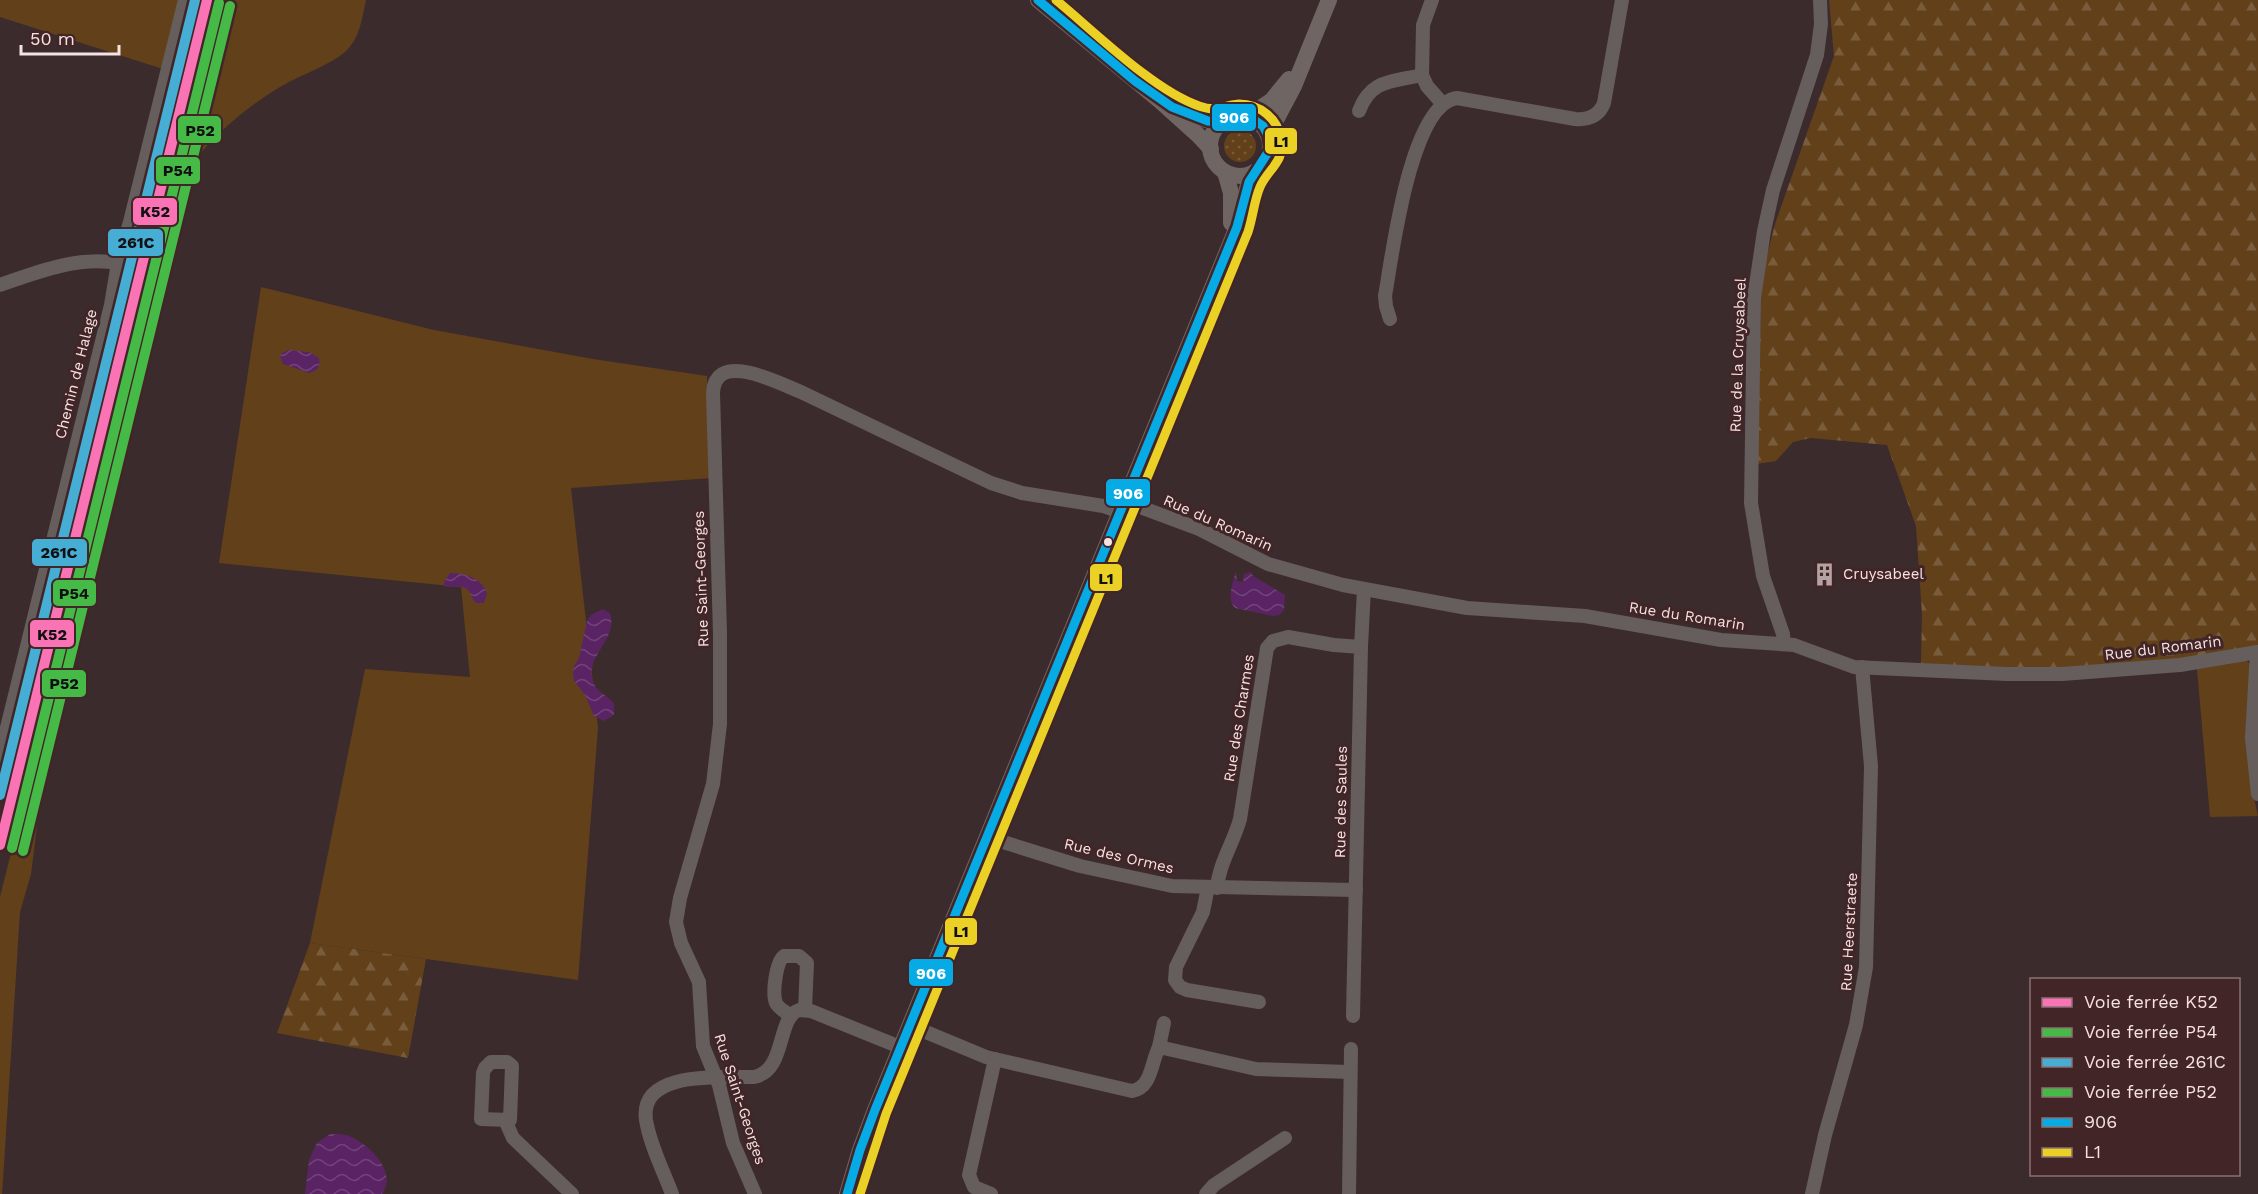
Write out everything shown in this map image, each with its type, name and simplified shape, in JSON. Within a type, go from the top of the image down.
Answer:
[{"type":"main road","points":[[1038,0],[1203,139],[1211,149],[1215,162],[1225,171],[1240,176],[1254,172],[1261,168],[1268,158],[1270,147],[1268,135],[1258,122],[1247,117],[1235,117],[1223,122],[1213,134],[1211,149]]},
{"type":"main road","points":[[1268,135],[1292,90],[1329,0]]},
{"type":"main road","points":[[1247,117],[1275,96],[1304,59]]},
{"type":"main road","points":[[1159,100],[1200,119],[1223,122]]},
{"type":"main road","points":[[1225,171],[1232,198],[1228,245]]},
{"type":"main road","points":[[847,1194],[866,1134],[900,1047],[1237,226],[1254,172]]},
{"type":"street","name":"Chemin de Halage","points":[[1,749],[111,305],[118,263],[185,0]]},
{"type":"street","points":[[1432,0],[1423,25],[1422,75],[1427,86],[1442,103]]},
{"type":"street","points":[[1390,319],[1385,296],[1405,184],[1427,129],[1442,103],[1457,98],[1575,119],[1592,117],[1600,112],[1604,103],[1622,0]]},
{"type":"street","name":"Rue de la Cruysabeel","points":[[1784,644],[1783,634],[1763,576],[1751,503],[1754,298],[1762,239],[1771,197],[1817,55],[1821,24],[1820,0]]},
{"type":"street","points":[[1359,111],[1366,94],[1374,88],[1422,75]]},
{"type":"street","points":[[0,285],[70,264],[100,261],[118,263]]},
{"type":"street","name":"Rue Saint-Georges","points":[[755,1194],[734,1143],[717,1078],[702,1039],[699,982],[681,943],[676,922],[680,898],[713,784],[720,724],[713,393],[717,377],[725,371],[737,371],[771,380],[801,392],[991,483],[1022,493],[1122,507]]},
{"type":"street","name":"Rue du Romarin","points":[[1122,507],[1199,529],[1268,564],[1306,576],[1364,589],[1467,608],[1585,616],[1721,640],[1784,644],[1808,649],[1848,665],[1862,667],[2007,674],[2062,674],[2174,666],[2258,652]]},
{"type":"street","name":"Rue des Saules","points":[[1353,1016],[1364,589]]},
{"type":"street","name":"Rue des Charmes","points":[[1259,1002],[1187,990],[1180,987],[1175,980],[1176,967],[1203,912],[1235,837],[1240,819],[1267,648],[1273,641],[1288,637],[1361,647]]},
{"type":"street","points":[[2258,652],[2252,738],[2258,794]]},
{"type":"street","name":"Rue Heerstraete","points":[[1812,1194],[1825,1135],[1856,1025],[1866,967],[1871,766],[1862,667]]},
{"type":"street","name":"Rue des Ormes","points":[[987,837],[1090,869],[1163,884],[1212,888],[1356,890]]},
{"type":"street","points":[[790,1016],[778,1006],[775,1000],[777,965],[784,956],[799,956],[807,963],[805,1010]]},
{"type":"street","points":[[672,1194],[648,1127],[646,1114],[648,1102],[655,1092],[667,1084],[680,1080],[754,1077],[766,1073],[772,1064],[790,1016],[796,1010],[805,1010],[900,1047]]},
{"type":"street","points":[[909,1025],[995,1059],[1136,1090],[1146,1083],[1159,1047],[1164,1023]]},
{"type":"street","points":[[1159,1047],[1256,1069],[1350,1072]]},
{"type":"street","points":[[1349,1194],[1351,1049]]},
{"type":"street","points":[[991,1194],[980,1191],[974,1186],[969,1175],[995,1059]]},
{"type":"street","points":[[505,1120],[513,1138],[572,1194]]},
{"type":"street","points":[[1206,1194],[1214,1185],[1285,1138]]},
{"type":"green space","points":[[0,0],[180,0],[163,69],[0,17]]},
{"type":"green space","points":[[217,0],[366,0],[358,33],[347,50],[328,63],[277,89],[246,110],[216,136],[204,150],[184,178],[179,191],[166,242],[164,256],[167,271],[101,553],[54,724],[42,787],[31,874],[20,912],[3,1180],[2,1194],[0,1194],[0,897],[73,585],[125,383]]},
{"type":"green space","points":[[1829,0],[2258,0],[2258,647],[2175,660],[2050,669],[1921,664],[1922,614],[1916,526],[1887,445],[1811,438],[1793,442],[1776,461],[1757,464],[1761,299],[1764,268],[1775,224],[1834,56]]},
{"type":"green space","points":[[1240,130],[1252,134],[1256,146],[1252,158],[1240,162],[1228,158],[1224,146],[1228,134]]},
{"type":"green space","points":[[261,287],[434,330],[593,359],[707,376],[712,478],[571,488],[598,728],[578,980],[310,943],[365,669],[470,677],[461,587],[219,563]]},
{"type":"green space","points":[[2246,660],[2251,665],[2247,741],[2250,780],[2258,816],[2210,817],[2197,669]]},
{"type":"green space","points":[[310,943],[426,959],[408,1058],[277,1033]]},
{"type":"water","points":[[289,350],[309,352],[319,358],[318,368],[309,373],[283,364],[280,356]]},
{"type":"water","points":[[1236,571],[1237,581],[1243,582],[1244,574],[1251,572],[1253,576],[1285,595],[1284,610],[1279,615],[1273,616],[1235,608],[1232,605],[1231,596]]},
{"type":"water","points":[[450,573],[467,575],[477,580],[487,593],[484,603],[476,603],[466,588],[444,586]]},
{"type":"water","points":[[603,609],[610,613],[610,632],[596,657],[592,674],[596,687],[614,704],[614,715],[604,721],[594,716],[585,695],[574,681],[573,674],[587,621],[591,615]]},
{"type":"water","points":[[330,1134],[342,1134],[357,1140],[379,1160],[386,1177],[386,1186],[382,1194],[305,1194],[309,1160],[317,1143]]},
{"type":"rail line","name":"261C","points":[[0,795],[195,0]]},
{"type":"rail line","name":"K52","points":[[0,845],[207,0]]},
{"type":"rail line","name":"P54","points":[[12,848],[219,3]]},
{"type":"rail line","name":"P52","points":[[23,851],[230,6]]},
{"type":"transit line","name":"906","points":[[847,1194],[875,1110],[1237,227],[1249,182],[1270,149],[1268,135],[1263,126],[1254,120],[1235,117],[1219,122],[1208,121],[1172,107],[1135,81],[1038,0]]},
{"type":"transit line","name":"L1","points":[[860,1194],[886,1114],[1248,232],[1260,187],[1275,165],[1282,147],[1276,125],[1261,110],[1239,104],[1211,109],[1181,98],[1144,74],[1056,0]]},
{"type":"place","name":"Cruysabeel","points":[[1825,574]]}]
